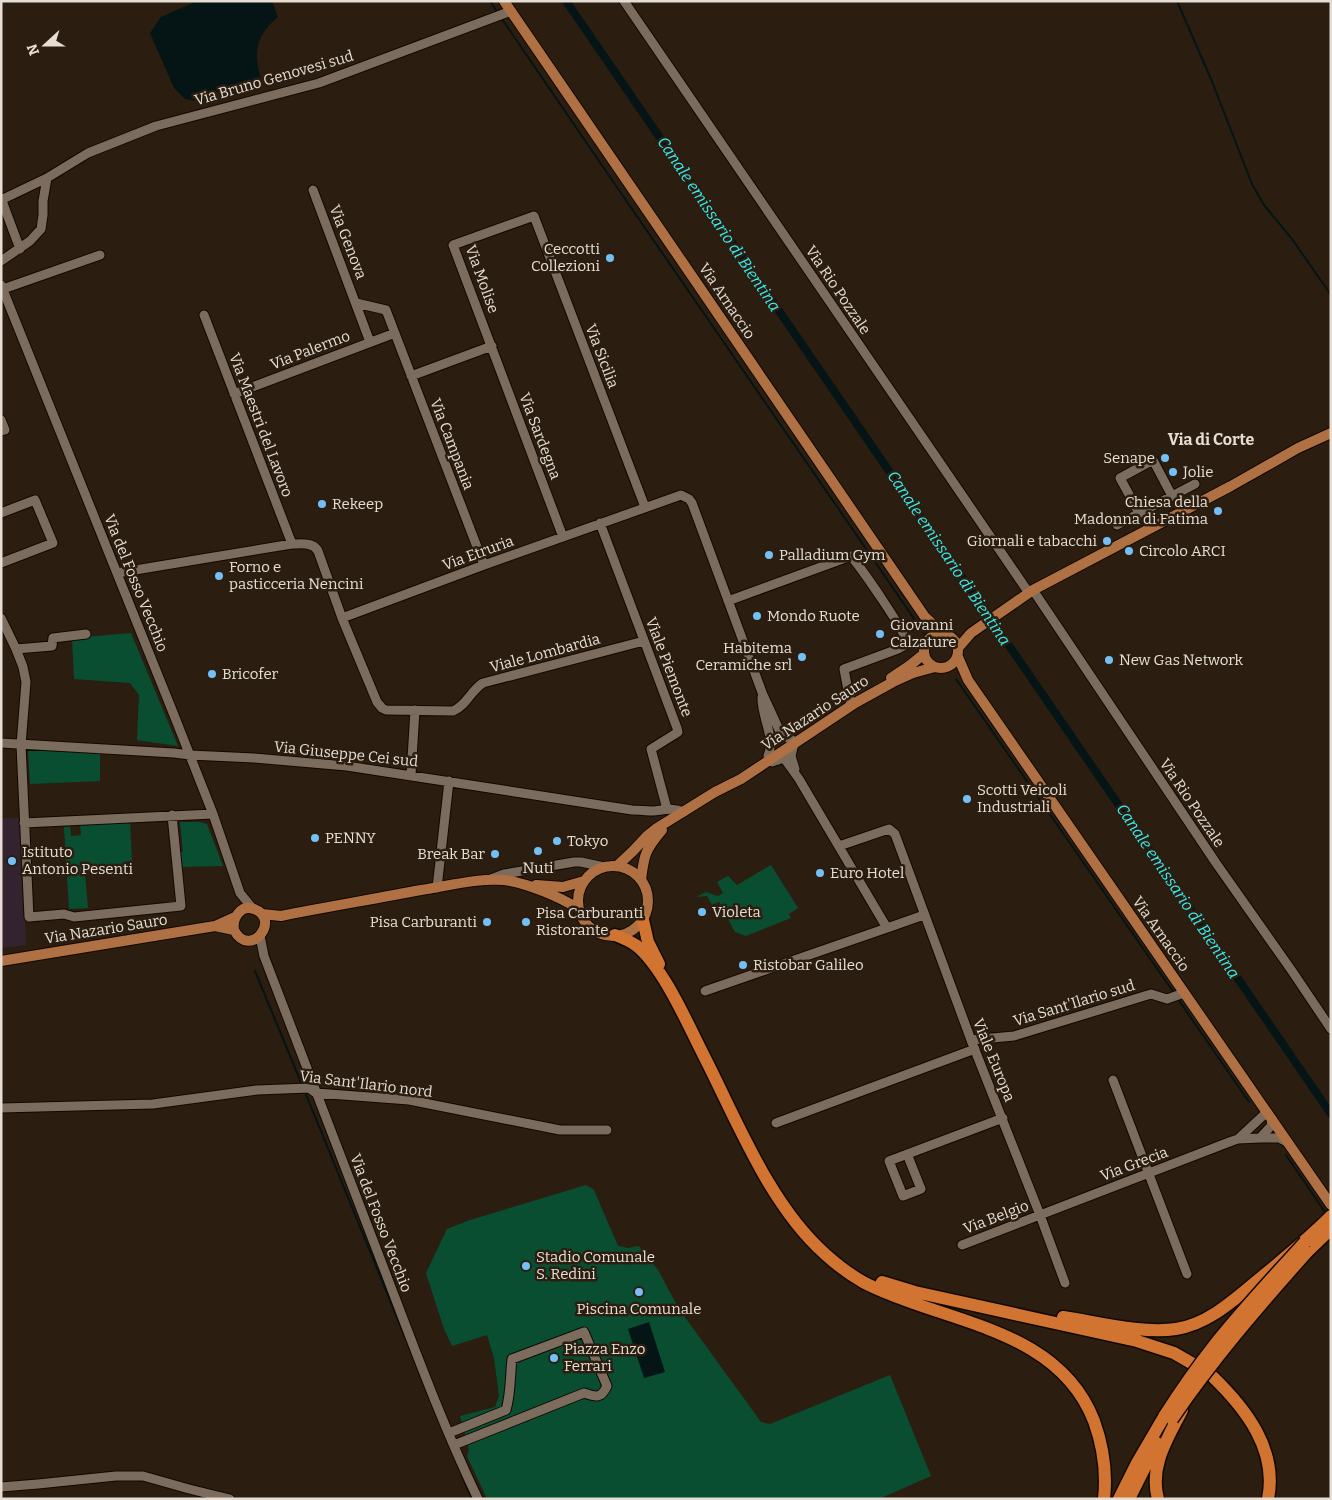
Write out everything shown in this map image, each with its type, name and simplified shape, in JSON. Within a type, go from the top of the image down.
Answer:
[{"type":"highway","points":[[643,920],[648,942],[654,955],[696,1029],[776,1187],[800,1222],[823,1246],[856,1269],[886,1284],[1137,1342],[1174,1353],[1192,1365],[1147,1349],[873,1287]]},
{"type":"highway","points":[[616,936],[626,940],[647,956],[668,986],[764,1173],[784,1208],[805,1234],[824,1253],[849,1273],[873,1287],[909,1302],[1009,1337],[1038,1352],[1062,1372],[1086,1404],[1096,1428],[1104,1455],[1104,1499]]},
{"type":"highway","points":[[1129,1499],[1188,1380],[1244,1309],[1331,1216]]},
{"type":"highway","points":[[1119,1499],[1141,1455],[1168,1417],[1190,1393],[1259,1306],[1307,1252],[1331,1229]]},
{"type":"highway","points":[[922,1293],[1121,1326],[1160,1329],[1184,1327],[1204,1319],[1226,1306],[1305,1242]]},
{"type":"highway","points":[[1264,1499],[1262,1459],[1254,1437],[1235,1405],[1212,1379],[1231,1394],[1246,1412],[1262,1443],[1267,1458],[1269,1474],[1268,1499]]},
{"type":"highway","points":[[1158,1499],[1156,1481],[1158,1459],[1190,1393]]},
{"type":"main road","name":"Via Arnaccio","points":[[504,1],[504,14],[925,617],[946,635]]},
{"type":"main road","points":[[972,631],[946,635],[936,634],[930,637],[926,643],[924,654],[927,661],[935,667],[949,666],[953,663],[972,631],[1031,592],[1298,448],[1331,433]]},
{"type":"main road","name":"Via Arnaccio","points":[[925,617],[930,637]]},
{"type":"main road","points":[[946,635],[956,642],[958,653]]},
{"type":"main road","name":"Via Arnaccio","points":[[958,653],[968,680],[1182,994],[1265,1126],[1287,1142],[1331,1205]]},
{"type":"main road","name":"Via Nazario Sauro","points":[[715,792],[730,786],[752,772],[850,701],[905,669],[924,654]]},
{"type":"main road","name":"Via Arnaccio","points":[[949,666],[968,680]]},
{"type":"main road","name":"Via Nazario Sauro","points":[[520,884],[563,887],[584,881],[594,871],[604,867],[618,866],[651,833],[768,756],[869,695],[905,677],[935,667]]},
{"type":"main road","name":"Via Nazario Sauro","points":[[643,920],[647,910],[648,899],[646,889],[641,880],[643,860],[652,842],[669,822]]},
{"type":"main road","points":[[618,866],[633,872],[641,880]]},
{"type":"main road","name":"Via Nazario Sauro","points":[[265,925],[281,916],[437,888],[489,880],[504,880],[564,900],[579,909],[587,923],[595,930],[616,936]]},
{"type":"main road","points":[[579,909],[579,894],[584,881]]},
{"type":"main road","name":"Via Nazario Sauro","points":[[1,961],[215,926],[244,909],[281,916]]},
{"type":"main road","points":[[248,940],[253,940],[264,931],[265,925],[257,911]]},
{"type":"main road","points":[[234,930],[234,921],[237,914]]},
{"type":"main road","points":[[616,936],[631,931],[643,920]]},
{"type":"main road","name":"Via Nazario Sauro","points":[[215,926],[234,930],[240,937],[248,940]]},
{"type":"street","name":"Via Rio Pozzale","points":[[624,1],[1331,1029]]},
{"type":"street","name":"Via Bruno Genovesi sud","points":[[2,199],[47,178],[88,153],[156,126],[318,83],[504,14]]},
{"type":"street","points":[[1,262],[30,241],[41,229],[47,178]]},
{"type":"street","name":"Via Genova","points":[[313,190],[370,342]]},
{"type":"street","points":[[2,199],[20,249]]},
{"type":"street","name":"Via Molise","points":[[492,346],[453,245],[534,216]]},
{"type":"street","name":"Via Sicilia","points":[[534,216],[645,507]]},
{"type":"street","points":[[2,287],[100,255]]},
{"type":"street","name":"Via del Fosso Vecchio","points":[[2,287],[190,755],[213,814],[240,893],[257,911]]},
{"type":"street","name":"Via Genova","points":[[356,303],[386,310],[394,333]]},
{"type":"street","name":"Via Maestri del Lavoro","points":[[204,315],[292,544]]},
{"type":"street","name":"Via Palermo","points":[[234,394],[394,333]]},
{"type":"street","name":"Via Campania","points":[[394,333],[484,565]]},
{"type":"street","points":[[411,376],[492,346]]},
{"type":"street","name":"Via Sardegna","points":[[492,346],[563,537]]},
{"type":"street","points":[[1,420],[5,430],[1,431]]},
{"type":"street","points":[[1155,525],[1120,478],[1153,460],[1172,496]]},
{"type":"street","points":[[1117,525],[1195,484]]},
{"type":"street","name":"Via Etruria","points":[[342,618],[680,495],[689,499],[692,503],[763,695],[781,734],[793,742]]},
{"type":"street","points":[[1,513],[35,500],[53,543],[1,563]]},
{"type":"street","name":"Viale Piemonte","points":[[600,523],[678,732],[651,749],[667,809]]},
{"type":"street","points":[[117,573],[292,544],[307,544],[316,548],[342,618]]},
{"type":"street","points":[[728,601],[851,556],[899,625],[907,640],[907,644],[844,669],[850,701]]},
{"type":"street","points":[[1,618],[16,648],[26,682],[21,745],[29,917],[64,914],[74,917],[180,906],[172,815]]},
{"type":"street","name":"Viale Lombardia","points":[[342,618],[379,705],[386,710],[453,711],[463,705],[483,683],[644,641]]},
{"type":"street","points":[[16,648],[52,646],[53,638],[86,634]]},
{"type":"street","name":"Via Etruria","points":[[763,695],[762,710],[771,745],[768,756]]},
{"type":"street","points":[[411,775],[415,710]]},
{"type":"street","points":[[793,742],[791,756],[799,779]]},
{"type":"street","name":"Via Giuseppe Cei sud","points":[[1,744],[254,758],[347,766],[632,810],[678,809],[684,812]]},
{"type":"street","points":[[752,772],[782,758],[786,760],[887,928]]},
{"type":"street","points":[[437,888],[449,781]]},
{"type":"street","points":[[24,823],[213,814]]},
{"type":"street","name":"Viale Europa","points":[[839,846],[889,830],[895,834],[974,1049],[1065,1283]]},
{"type":"street","name":"Via Nazario Sauro","points":[[489,880],[504,874],[574,862],[604,867]]},
{"type":"street","name":"Via del Fosso Vecchio","points":[[237,914],[240,893]]},
{"type":"street","points":[[705,991],[924,915]]},
{"type":"street","name":"Via del Fosso Vecchio","points":[[260,936],[264,956],[313,1091],[449,1433],[478,1499]]},
{"type":"street","name":"Via del Fosso Vecchio","points":[[248,940],[264,956]]},
{"type":"street","name":"Via Sant'Ilario sud","points":[[971,1040],[1014,1036],[1151,994],[1168,999],[1182,994]]},
{"type":"street","points":[[776,1123],[974,1049]]},
{"type":"street","points":[[1113,1080],[1187,1274]]},
{"type":"street","name":"Via Sant'Ilario nord","points":[[1,1108],[153,1104],[257,1090],[297,1089],[409,1100],[560,1130],[607,1130]]},
{"type":"street","points":[[908,1154],[921,1189],[903,1196],[889,1160],[1002,1118]]},
{"type":"street","name":"Via Grecia","points":[[1265,1126],[1276,1138],[1287,1142]]},
{"type":"street","name":"Via Grecia","points":[[1040,1215],[1238,1139],[1265,1126]]},
{"type":"street","name":"Via Grecia","points":[[1238,1139],[1265,1126]]},
{"type":"street","name":"Via Belgio","points":[[962,1245],[1040,1215]]},
{"type":"street","points":[[454,1445],[584,1393],[600,1396],[607,1386],[584,1332],[512,1359],[510,1396],[506,1410],[513,1421]]},
{"type":"street","points":[[449,1433],[506,1410]]},
{"type":"street","points":[[1,1486],[116,1476],[143,1476],[230,1499]]},
{"type":"street","points":[[186,1499],[189,1489]]},
{"type":"shaded area","points":[[197,1],[272,1],[278,17],[265,30],[258,45],[257,60],[261,79],[240,83],[194,101],[185,99],[174,88],[150,33],[161,17]]},
{"type":"shaded area","name":"Istituto Antonio Pesenti","points":[[1,818],[21,818],[26,945],[1,948]]},
{"type":"shaded area","points":[[649,1322],[665,1372],[644,1378],[628,1329]]},
{"type":"green space","points":[[131,633],[178,746],[137,740],[139,695],[130,683],[74,679],[72,638]]},
{"type":"green space","points":[[28,751],[100,753],[100,781],[30,784]]},
{"type":"green space","points":[[130,822],[132,861],[125,862],[126,871],[85,874],[88,908],[69,909],[64,827],[70,826],[71,836],[81,835],[80,825]]},
{"type":"green space","points":[[180,822],[207,824],[223,866],[179,867],[178,852],[183,852]]},
{"type":"green space","points":[[771,865],[798,908],[789,914],[791,918],[746,936],[735,932],[719,902],[712,905],[707,896],[696,897],[706,892],[718,896],[723,893],[717,882],[728,876],[737,885]]},
{"type":"green space","points":[[586,1185],[594,1190],[618,1246],[628,1248],[639,1246],[658,1270],[679,1309],[761,1422],[770,1424],[890,1375],[931,1476],[879,1499],[487,1499],[467,1456],[469,1450],[460,1416],[495,1407],[499,1396],[494,1358],[487,1335],[452,1346],[444,1329],[426,1273],[447,1229],[470,1220]]},
{"type":"waterway","points":[[490,1],[498,13]]},
{"type":"waterway","name":"Canale emissario di Bientina","points":[[566,1],[1331,1114]]},
{"type":"waterway","points":[[1177,1],[1211,79],[1252,184],[1264,205],[1292,239],[1331,295]]},
{"type":"waterway","points":[[502,19],[924,633]]},
{"type":"waterway","points":[[956,679],[1174,993]]},
{"type":"waterway","points":[[255,971],[302,1085]]},
{"type":"waterway","points":[[1178,999],[1249,1102]]},
{"type":"waterway","points":[[305,1092],[405,1337]]},
{"type":"waterway","points":[[1286,1155],[1327,1215]]},
{"type":"waterway","points":[[462,1476],[472,1499]]},
{"type":"place","name":"Ceccotti Collezioni","points":[[610,258]]},
{"type":"place","name":"Senape","points":[[1165,458]]},
{"type":"place","name":"Jolie","points":[[1173,472]]},
{"type":"place","name":"Rekeep","points":[[322,504]]},
{"type":"place","name":"Chiesa della Madonna di Fatima","points":[[1218,511]]},
{"type":"place","name":"Giornali e tabacchi","points":[[1107,541]]},
{"type":"place","name":"Circolo ARCI","points":[[1129,551]]},
{"type":"place","name":"Palladium Gym","points":[[769,555]]},
{"type":"place","name":"Forno e pasticceria Nencini","points":[[219,576]]},
{"type":"place","name":"Mondo Ruote","points":[[757,616]]},
{"type":"place","name":"Giovanni Calzature","points":[[880,634]]},
{"type":"place","name":"Habitema Ceramiche srl","points":[[802,657]]},
{"type":"place","name":"New Gas Network","points":[[1109,660]]},
{"type":"place","name":"Bricofer","points":[[212,674]]},
{"type":"place","name":"Scotti Veicoli Industriali","points":[[967,799]]},
{"type":"place","name":"PENNY","points":[[315,838]]},
{"type":"place","name":"Tokyo","points":[[557,841]]},
{"type":"place","name":"Nuti","points":[[538,851]]},
{"type":"place","name":"Break Bar","points":[[495,854]]},
{"type":"place","name":"Istituto Antonio Pesenti","points":[[12,861]]},
{"type":"place","name":"Euro Hotel","points":[[820,873]]},
{"type":"place","name":"Violeta","points":[[702,912]]},
{"type":"place","name":"Pisa Carburanti","points":[[487,922]]},
{"type":"place","name":"Pisa Carburanti Ristorante","points":[[526,922]]},
{"type":"place","name":"Ristobar Galileo","points":[[743,965]]},
{"type":"place","name":"Stadio Comunale S. Redini","points":[[526,1266]]},
{"type":"place","name":"Piscina Comunale","points":[[639,1292]]},
{"type":"place","name":"Piazza Enzo Ferrari","points":[[554,1358]]},
{"type":"district","name":"Via di Corte","points":[[1211,439]]}]
